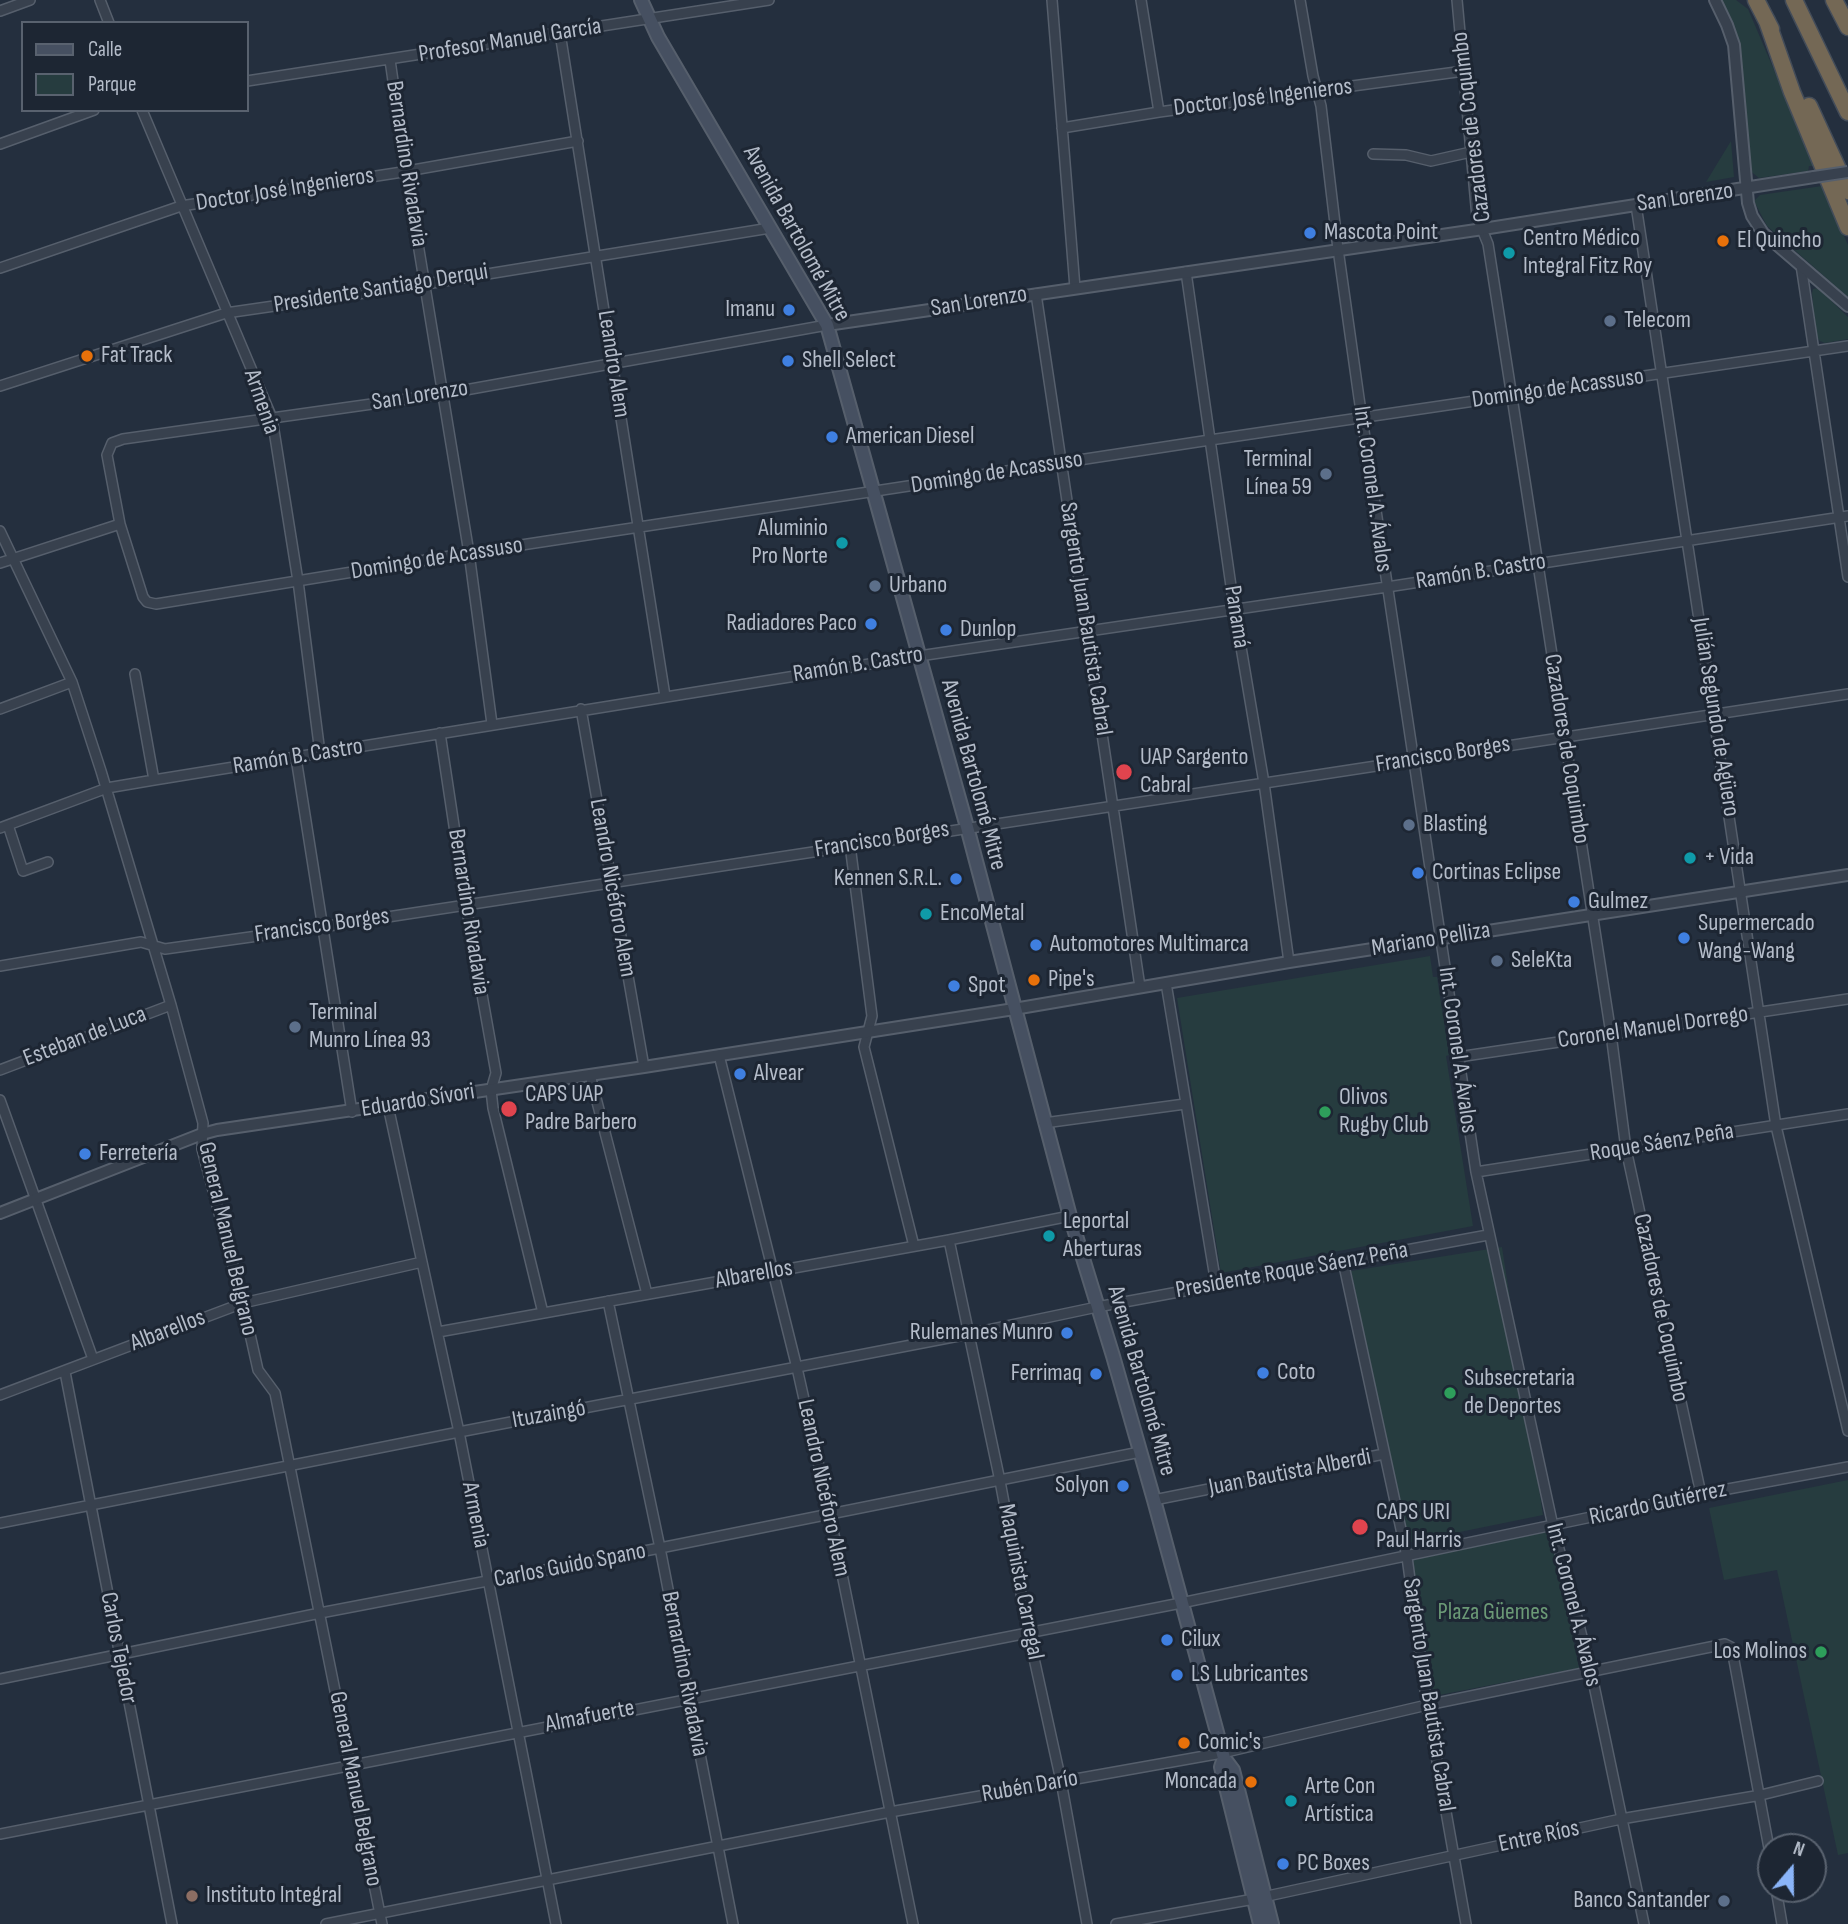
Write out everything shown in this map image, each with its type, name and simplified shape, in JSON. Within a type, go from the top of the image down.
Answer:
[{"type":"highway","points":[[1756,0],[1848,191]]},
{"type":"highway","points":[[1794,0],[1848,112]]},
{"type":"highway","points":[[1834,0],[1848,27]]},
{"type":"highway","points":[[1846,0],[1848,6]]},
{"type":"highway","points":[[1767,21],[1792,92],[1848,227]]},
{"type":"main road","name":"Avenida Bartolomé Mitre","points":[[641,0],[648,18],[827,325],[967,827],[1070,1216],[1154,1500],[1223,1756],[1233,1770],[1260,1898],[1261,1924]]},
{"type":"main road","name":"Avenida Bartolomé Mitre","points":[[1260,1898],[1272,1924]]},
{"type":"street","points":[[0,11],[30,0]]},
{"type":"street","points":[[100,0],[108,21]]},
{"type":"street","name":"Profesor Manuel García","points":[[248,81],[769,0]]},
{"type":"street","points":[[1052,0],[1075,288]]},
{"type":"street","points":[[1141,0],[1159,111]]},
{"type":"street","name":"Int. Coronel A. Ávalos","points":[[1300,0],[1321,106],[1362,418],[1476,1172],[1553,1526],[1591,1671],[1644,1924]]},
{"type":"street","name":"Cazadores de Coquimbo","points":[[1457,0],[1478,217],[1483,229],[1512,395],[1611,1034],[1626,1149],[1701,1494]]},
{"type":"street","points":[[1715,0],[1734,45],[1748,203],[1756,224],[1848,306]]},
{"type":"street","name":"Leandro Alem","points":[[560,33],[665,696]]},
{"type":"street","name":"Bernardino Rivadavia","points":[[390,60],[469,553],[492,724]]},
{"type":"street","name":"Doctor José Ingenieros","points":[[1062,128],[1159,111],[1464,71]]},
{"type":"street","points":[[0,144],[88,112]]},
{"type":"street","name":"Armenia","points":[[143,112],[272,418],[298,581],[320,753]]},
{"type":"street","name":"Doctor José Ingenieros","points":[[0,268],[181,206],[578,141]]},
{"type":"street","points":[[1373,154],[1406,155],[1430,161],[1471,152]]},
{"type":"street","name":"San Lorenzo","points":[[120,524],[107,455],[112,443],[123,439],[443,394],[827,325],[1483,229],[1848,172]]},
{"type":"street","name":"Julián Segundo de Agüero","points":[[1636,205],[1776,1126],[1848,1431]]},
{"type":"street","name":"Presidente Santiago Derqui","points":[[0,386],[226,313],[426,284],[596,254],[770,228]]},
{"type":"street","points":[[1801,265],[1813,351],[1843,517],[1848,576]]},
{"type":"street","name":"Panamá","points":[[1186,272],[1289,962]]},
{"type":"street","name":"Sargento Juan Bautista Cabral","points":[[1036,294],[1140,987]]},
{"type":"street","name":"Domingo de Acassuso","points":[[120,524],[143,597],[147,602],[156,604],[638,527],[1848,346]]},
{"type":"street","name":"Ramón B. Castro","points":[[4,826],[107,788],[154,780],[919,656],[1843,517]]},
{"type":"street","points":[[0,564],[120,524]]},
{"type":"street","name":"General Manuel Belgrano","points":[[0,531],[72,682],[107,788],[171,1005],[203,1123],[202,1149],[258,1370],[275,1392],[382,1924]]},
{"type":"street","points":[[135,674],[154,780]]},
{"type":"street","points":[[0,709],[72,682]]},
{"type":"street","name":"Francisco Borges","points":[[0,966],[141,942],[164,948],[321,927],[1848,694]]},
{"type":"street","name":"Leandro Nicéforo Alem","points":[[580,709],[644,1067]]},
{"type":"street","name":"Bernardino Rivadavia","points":[[440,733],[466,905],[496,1073],[491,1090],[493,1108],[543,1314]]},
{"type":"street","points":[[296,758],[352,1112]]},
{"type":"street","points":[[4,826],[23,871],[48,862]]},
{"type":"street","points":[[850,845],[872,1016],[864,1047],[914,1246]]},
{"type":"street","name":"Mariano Pelliza","points":[[1014,1009],[1289,962],[1848,875]]},
{"type":"street","points":[[1166,983],[1216,1284]]},
{"type":"street","name":"Coronel Manuel Dorrego","points":[[1458,1057],[1848,999]]},
{"type":"street","name":"Esteban de Luca","points":[[0,1070],[171,1005]]},
{"type":"street","name":"Eduardo Sívori","points":[[0,1213],[202,1134],[1014,1009]]},
{"type":"street","name":"Leandro Nicéforo Alem","points":[[719,1055],[775,1271],[830,1515],[913,1924]]},
{"type":"street","points":[[590,1074],[647,1294]]},
{"type":"street","points":[[0,1100],[93,1359]]},
{"type":"street","points":[[1044,1123],[1185,1104]]},
{"type":"street","name":"Armenia","points":[[388,1107],[459,1432],[556,1924]]},
{"type":"street","name":"Roque Sáenz Peña","points":[[1476,1172],[1848,1114]]},
{"type":"street","name":"Albarellos","points":[[438,1332],[1070,1216]]},
{"type":"street","name":"Presidente Roque Sáenz Peña","points":[[1097,1307],[1488,1235]]},
{"type":"street","name":"Maquinista Carregal","points":[[949,1240],[1061,1781],[1087,1924]]},
{"type":"street","name":"Sargento Juan Bautista Cabral","points":[[1343,1261],[1407,1557],[1427,1705],[1466,1924]]},
{"type":"street","name":"Albarellos","points":[[0,1395],[243,1303],[422,1262]]},
{"type":"street","name":"Bernardino Rivadavia","points":[[608,1301],[660,1548],[733,1924]]},
{"type":"street","name":"Ituzaingó","points":[[0,1522],[797,1368],[1097,1307]]},
{"type":"street","name":"Carlos Tejedor","points":[[65,1372],[172,1924]]},
{"type":"street","name":"Carlos Guido Spano","points":[[0,1679],[320,1613],[1140,1452]]},
{"type":"street","name":"Juan Bautista Alberdi","points":[[1154,1500],[1384,1454]]},
{"type":"street","name":"Ricardo Gutiérrez","points":[[1181,1603],[1701,1494],[1848,1467]]},
{"type":"street","name":"Almafuerte","points":[[0,1833],[1181,1603]]},
{"type":"street","name":"Rubén Darío","points":[[327,1924],[890,1812],[1061,1781],[1223,1756],[1427,1705],[1725,1644],[1731,1647],[1760,1794]]},
{"type":"street","name":"Entre Ríos","points":[[1116,1924],[1260,1898],[1621,1819],[1818,1781]]},
{"type":"street","points":[[1760,1794],[1767,1833]]},
{"type":"street","points":[[1778,1903],[1782,1924]]},
{"type":"green space","points":[[1721,0],[1736,0],[1748,9],[1815,166],[1809,166],[1808,171],[1759,178],[1749,170],[1737,42]]},
{"type":"green space","points":[[1731,141],[1734,177],[1706,182]]},
{"type":"green space","points":[[1822,186],[1848,245],[1848,297],[1767,226],[1754,201],[1760,195]]},
{"type":"green space","points":[[1818,288],[1848,317],[1848,339],[1825,343],[1816,336],[1812,293],[1813,289]]},
{"type":"green space","name":"Olivos Rugby Club","points":[[1430,956],[1433,977],[1437,977],[1449,1055],[1446,1056],[1473,1226],[1221,1273],[1177,998]]},
{"type":"green space","name":"Subsecretaria de Deportes","points":[[1502,1247],[1543,1515],[1406,1543],[1351,1271]]},
{"type":"green space","name":"Los Molinos","points":[[1848,1480],[1848,1853],[1838,1855],[1777,1570],[1724,1580],[1709,1508]]},
{"type":"green space","name":"Plaza Güemes","points":[[1552,1531],[1579,1668],[1434,1696],[1407,1559]]},
{"type":"place","name":"Mascota Point","points":[[1310,233]]},
{"type":"place","name":"El Quincho","points":[[1723,241]]},
{"type":"place","name":"Centro Médico Integral Fitz Roy","points":[[1509,253]]},
{"type":"place","name":"Imanu","points":[[789,310]]},
{"type":"place","name":"Telecom","points":[[1610,321]]},
{"type":"place","name":"Fat Track","points":[[87,356]]},
{"type":"place","name":"Shell Select","points":[[788,361]]},
{"type":"place","name":"American Diesel","points":[[832,437]]},
{"type":"place","name":"Terminal Línea 59","points":[[1326,474]]},
{"type":"place","name":"Aluminio Pro Norte","points":[[842,543]]},
{"type":"place","name":"Urbano","points":[[875,586]]},
{"type":"place","name":"Radiadores Paco","points":[[871,624]]},
{"type":"place","name":"Dunlop","points":[[946,630]]},
{"type":"place","name":"UAP Sargento Cabral","points":[[1124,772]]},
{"type":"place","name":"Blasting","points":[[1409,825]]},
{"type":"place","name":"+ Vida","points":[[1690,858]]},
{"type":"place","name":"Cortinas Eclipse","points":[[1418,873]]},
{"type":"place","name":"Kennen S.R.L.","points":[[956,879]]},
{"type":"place","name":"Gulmez","points":[[1574,902]]},
{"type":"place","name":"EncoMetal","points":[[926,914]]},
{"type":"place","name":"Supermercado Wang-Wang","points":[[1684,938]]},
{"type":"place","name":"Automotores Multimarca","points":[[1036,945]]},
{"type":"place","name":"SeleKta","points":[[1497,961]]},
{"type":"place","name":"Pipe's","points":[[1034,980]]},
{"type":"place","name":"Spot","points":[[954,986]]},
{"type":"place","name":"Terminal Munro Línea 93","points":[[295,1027]]},
{"type":"place","name":"Alvear","points":[[740,1074]]},
{"type":"place","name":"CAPS UAP Padre Barbero","points":[[509,1109]]},
{"type":"place","name":"Olivos Rugby Club","points":[[1325,1112]]},
{"type":"place","name":"Ferretería","points":[[85,1154]]},
{"type":"place","name":"Leportal Aberturas","points":[[1049,1236]]},
{"type":"place","name":"Rulemanes Munro","points":[[1067,1333]]},
{"type":"place","name":"Coto","points":[[1263,1373]]},
{"type":"place","name":"Ferrimaq","points":[[1096,1374]]},
{"type":"place","name":"Subsecretaria de Deportes","points":[[1450,1393]]},
{"type":"place","name":"Solyon","points":[[1123,1486]]},
{"type":"place","name":"CAPS URI Paul Harris","points":[[1360,1527]]},
{"type":"place","name":"Cilux","points":[[1167,1640]]},
{"type":"place","name":"Los Molinos","points":[[1821,1652]]},
{"type":"place","name":"LS Lubricantes","points":[[1177,1675]]},
{"type":"place","name":"Comic's","points":[[1184,1743]]},
{"type":"place","name":"Moncada","points":[[1251,1782]]},
{"type":"place","name":"Arte Con Artística","points":[[1291,1801]]},
{"type":"place","name":"PC Boxes","points":[[1283,1864]]},
{"type":"place","name":"Instituto Integral","points":[[192,1896]]},
{"type":"place","name":"Banco Santander","points":[[1724,1901]]}]
